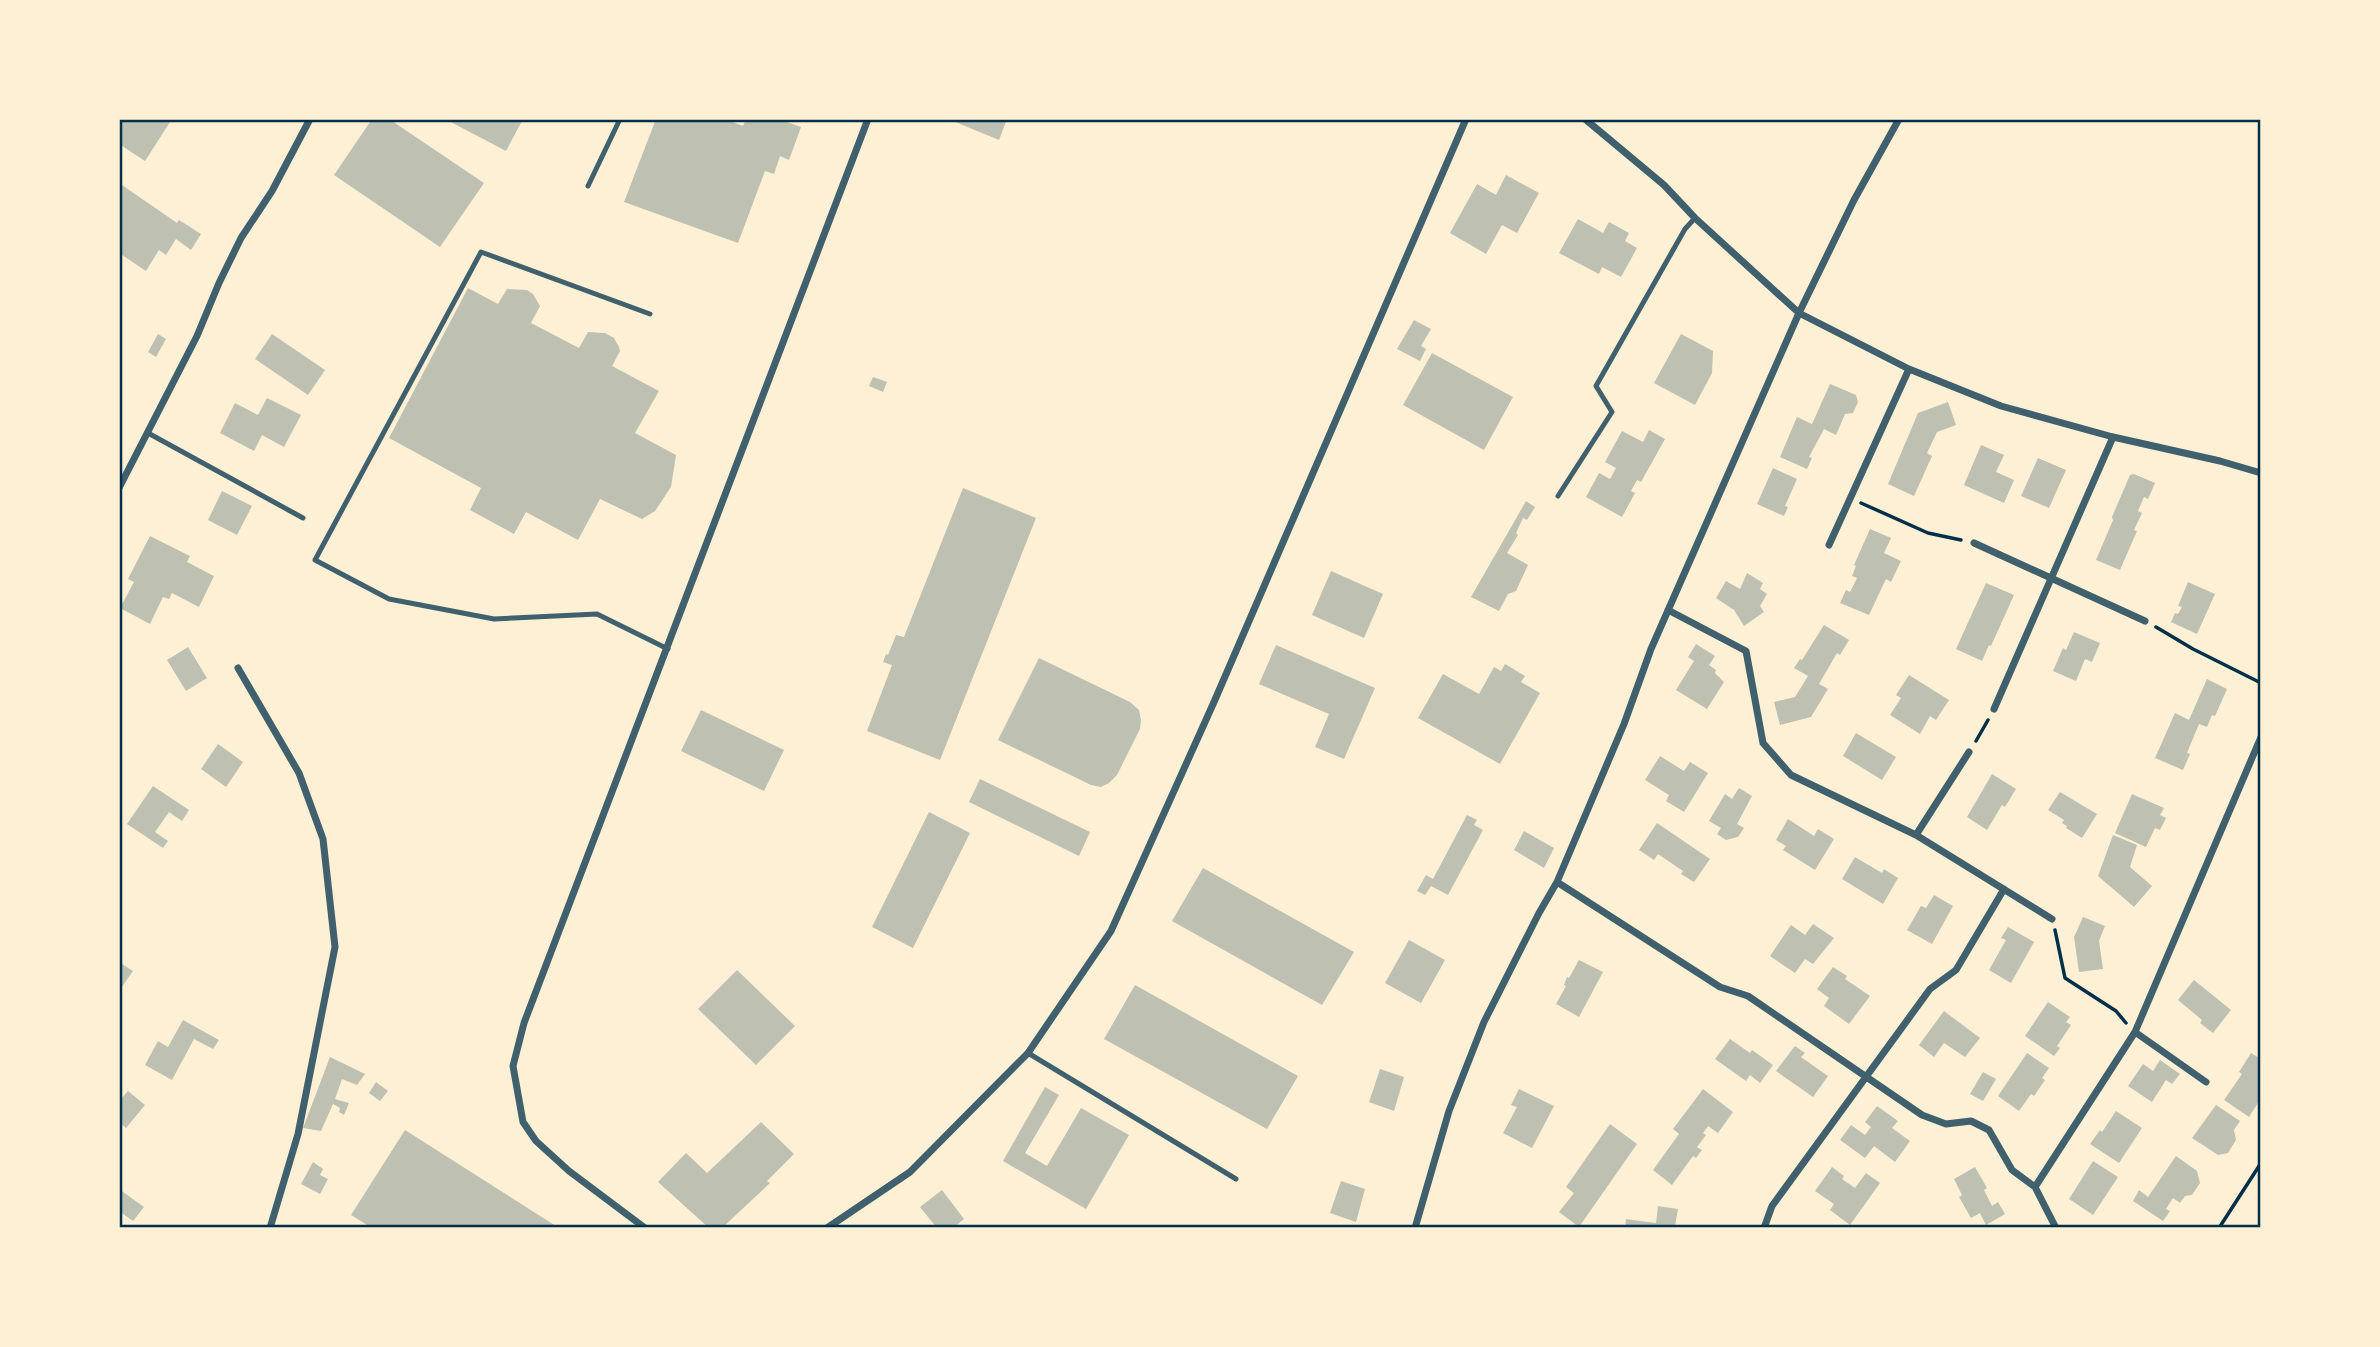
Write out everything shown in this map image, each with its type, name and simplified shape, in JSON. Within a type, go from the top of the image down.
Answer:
[{"type":"street","points":[[119,488],[197,336],[241,238],[272,191],[310,119]]},
{"type":"street","points":[[645,1228],[569,1171],[537,1140],[523,1122],[513,1066],[524,1023],[868,119]]},
{"type":"street","points":[[827,1228],[910,1172],[1028,1053],[1111,931],[1214,702],[1466,119]]},
{"type":"street","points":[[1585,119],[1664,185],[1695,218],[1799,313],[1909,369],[2001,406],[2261,473]]},
{"type":"street","points":[[1415,1228],[1450,1111],[1484,1022],[1557,882],[1619,736],[1651,649],[1799,313],[1854,200],[1899,119]]},
{"type":"street","points":[[1829,545],[1909,369]]},
{"type":"street","points":[[1994,709],[2113,437]]},
{"type":"street","points":[[1973,543],[2145,621]]},
{"type":"street","points":[[1668,611],[1746,651],[1763,743],[1791,775],[1916,835],[2052,919]]},
{"type":"street","points":[[238,668],[299,773],[323,839],[335,947],[298,1134],[270,1228]]},
{"type":"street","points":[[2035,1186],[2135,1032],[2261,737]]},
{"type":"street","points":[[1916,835],[1969,752]]},
{"type":"street","points":[[1557,882],[1720,988],[1748,996],[1922,1115],[1946,1124],[1971,1121],[1989,1130],[2012,1170],[2035,1186],[2056,1228]]},
{"type":"street","points":[[1764,1228],[1772,1206],[1930,989],[1956,970],[2004,889]]},
{"type":"street","points":[[2135,1032],[2206,1082]]},
{"type":"lane","points":[[588,186],[620,119]]},
{"type":"lane","points":[[1558,496],[1612,412],[1597,386],[1685,229],[1695,218]]},
{"type":"lane","points":[[650,314],[481,252],[315,560],[389,599],[494,619],[597,614],[668,649]]},
{"type":"lane","points":[[148,433],[303,517]]},
{"type":"lane","points":[[1028,1053],[1236,1179]]},
{"type":"path","points":[[1850,499],[1928,533],[1973,543]]},
{"type":"path","points":[[2145,621],[2261,683]]},
{"type":"path","points":[[1969,752],[1994,709]]},
{"type":"path","points":[[2052,919],[2064,978],[2116,1011],[2135,1032]]},
{"type":"path","points":[[2219,1228],[2261,1163]]},
{"type":"building","points":[[119,119],[172,119],[145,161],[119,144]]},
{"type":"building","points":[[372,119],[389,119],[484,183],[440,247],[334,175]]},
{"type":"building","points":[[445,119],[523,119],[506,151]]},
{"type":"building","points":[[656,119],[725,119],[743,126],[746,119],[784,119],[801,127],[789,160],[780,156],[774,174],[765,171],[738,243],[624,202]]},
{"type":"building","points":[[948,119],[1007,119],[999,140]]},
{"type":"building","points":[[1506,175],[1539,193],[1517,233],[1502,225],[1486,254],[1450,233],[1477,184],[1496,195]]},
{"type":"building","points":[[119,183],[177,223],[179,220],[201,234],[191,250],[176,239],[166,255],[159,250],[146,271],[119,253]]},
{"type":"building","points":[[1578,219],[1603,233],[1609,222],[1629,233],[1625,241],[1637,248],[1621,277],[1602,267],[1599,274],[1559,253]]},
{"type":"building","points":[[468,288],[498,304],[507,289],[527,290],[533,294],[540,306],[531,323],[579,348],[588,332],[605,333],[614,338],[620,351],[612,366],[659,391],[635,433],[676,455],[671,487],[655,511],[642,519],[600,499],[578,540],[526,512],[514,534],[470,510],[481,488],[389,438]]},
{"type":"building","points":[[1414,320],[1431,329],[1421,346],[1426,349],[1420,361],[1397,349]]},
{"type":"building","points":[[158,334],[166,339],[156,357],[148,352]]},
{"type":"building","points":[[272,334],[325,370],[308,395],[255,359]]},
{"type":"building","points":[[1681,334],[1713,351],[1712,373],[1695,405],[1654,383]]},
{"type":"building","points":[[1432,353],[1513,397],[1484,450],[1403,405]]},
{"type":"building","points":[[873,377],[887,382],[883,392],[869,386]]},
{"type":"building","points":[[1830,384],[1856,395],[1858,402],[1853,413],[1845,414],[1836,435],[1824,429],[1809,457],[1812,458],[1807,469],[1780,457],[1797,417],[1812,424]]},
{"type":"building","points":[[267,398],[301,415],[284,447],[262,435],[254,451],[220,433],[235,403],[258,415]]},
{"type":"building","points":[[1948,402],[1956,425],[1937,432],[1927,453],[1932,456],[1914,496],[1888,484],[1918,413]]},
{"type":"building","points":[[1649,430],[1665,439],[1641,482],[1637,480],[1631,491],[1635,493],[1622,517],[1586,497],[1599,473],[1610,479],[1616,468],[1605,462],[1622,431],[1643,442]]},
{"type":"building","points":[[1981,445],[2004,455],[1996,472],[2014,480],[2004,503],[1964,485]]},
{"type":"building","points":[[2038,458],[2066,470],[2049,508],[2021,496]]},
{"type":"building","points":[[1773,468],[1797,479],[1785,506],[1788,507],[1784,516],[1757,504]]},
{"type":"building","points":[[2134,474],[2155,483],[2148,499],[2144,497],[2138,511],[2142,513],[2134,530],[2137,531],[2120,570],[2096,560],[2130,475]]},
{"type":"building","points":[[963,488],[1036,518],[940,760],[867,731],[892,665],[883,662],[886,654],[888,655],[896,635],[904,637]]},
{"type":"building","points":[[222,491],[252,506],[237,535],[208,520]]},
{"type":"building","points":[[1526,501],[1535,507],[1527,520],[1523,518],[1516,533],[1518,535],[1507,553],[1528,565],[1516,591],[1508,594],[1499,611],[1471,597]]},
{"type":"building","points":[[1870,529],[1891,538],[1884,553],[1901,561],[1891,582],[1886,579],[1869,615],[1840,603],[1846,590],[1850,592],[1857,578],[1852,576],[1856,566],[1854,565]]},
{"type":"building","points":[[150,536],[190,556],[187,562],[214,576],[199,607],[172,593],[169,599],[163,597],[150,624],[120,608],[134,582],[128,579]]},
{"type":"building","points":[[1331,571],[1383,594],[1364,638],[1312,615]]},
{"type":"building","points":[[1747,573],[1763,583],[1760,589],[1767,594],[1760,606],[1764,612],[1744,626],[1734,610],[1716,598],[1726,581],[1740,589]]},
{"type":"building","points":[[2188,582],[2215,594],[2197,634],[2171,622],[2182,607],[2178,606]]},
{"type":"building","points":[[1986,583],[2014,595],[1982,661],[1956,649]]},
{"type":"building","points":[[1824,625],[1849,640],[1840,655],[1837,653],[1819,684],[1828,689],[1811,717],[1780,725],[1774,702],[1795,697],[1808,676],[1794,668]]},
{"type":"building","points":[[2074,632],[2100,643],[2092,662],[2085,659],[2076,681],[2053,671]]},
{"type":"building","points":[[1696,644],[1715,656],[1709,665],[1724,682],[1707,709],[1676,690],[1694,661],[1688,657]]},
{"type":"building","points":[[1276,645],[1375,688],[1344,759],[1315,747],[1329,714],[1259,684]]},
{"type":"building","points":[[188,647],[207,678],[186,691],[167,660]]},
{"type":"building","points":[[1039,658],[1130,702],[1139,710],[1140,729],[1117,775],[1109,783],[1101,787],[1091,785],[998,740]]},
{"type":"building","points":[[1505,664],[1525,676],[1521,682],[1540,693],[1500,764],[1418,718],[1443,674],[1479,694],[1494,667],[1501,671]]},
{"type":"building","points":[[1909,675],[1949,700],[1936,720],[1930,716],[1920,734],[1890,715],[1901,698],[1896,695]]},
{"type":"building","points":[[2207,679],[2227,689],[2207,727],[2199,724],[2183,770],[2155,758],[2175,713],[2189,720]]},
{"type":"building","points":[[701,710],[784,750],[764,791],[681,751]]},
{"type":"building","points":[[1856,733],[1896,757],[1882,780],[1843,756]]},
{"type":"building","points":[[218,744],[243,762],[226,787],[201,769]]},
{"type":"building","points":[[1660,756],[1684,771],[1690,762],[1708,773],[1684,812],[1666,801],[1669,795],[1645,780]]},
{"type":"building","points":[[1992,774],[2016,789],[2005,807],[2002,805],[1987,830],[1967,817]]},
{"type":"building","points":[[980,779],[1090,832],[1079,856],[969,802]]},
{"type":"building","points":[[153,786],[189,810],[182,821],[169,812],[155,832],[168,841],[163,848],[127,824]]},
{"type":"building","points":[[1739,788],[1752,796],[1737,824],[1744,828],[1738,837],[1726,840],[1717,834],[1721,828],[1709,821],[1725,794],[1732,799]]},
{"type":"building","points":[[2060,792],[2097,814],[2082,838],[2066,828],[2062,823],[2064,820],[2048,810]]},
{"type":"building","points":[[2132,794],[2164,808],[2160,815],[2166,818],[2160,830],[2155,828],[2146,847],[2115,833]]},
{"type":"building","points":[[929,812],[970,833],[913,948],[872,927]]},
{"type":"building","points":[[1467,815],[1477,820],[1474,825],[1483,830],[1448,895],[1431,886],[1425,895],[1417,891],[1426,875],[1433,879]]},
{"type":"building","points":[[1788,819],[1814,836],[1818,829],[1834,839],[1815,870],[1783,850],[1786,846],[1776,840]]},
{"type":"building","points":[[1657,823],[1710,859],[1694,882],[1658,854],[1654,860],[1639,850]]},
{"type":"building","points":[[1524,831],[1554,848],[1544,868],[1514,850]]},
{"type":"building","points":[[2113,835],[2137,845],[2130,867],[2152,886],[2134,907],[2098,876]]},
{"type":"building","points":[[1855,857],[1882,873],[1884,869],[1898,878],[1883,904],[1842,879]]},
{"type":"building","points":[[1203,868],[1354,952],[1322,1005],[1172,921]]},
{"type":"building","points":[[1934,895],[1953,906],[1932,944],[1907,930],[1921,906],[1926,908]]},
{"type":"building","points":[[2083,917],[2105,926],[2099,941],[2103,969],[2079,972],[2074,937]]},
{"type":"building","points":[[1813,924],[1834,938],[1813,964],[1805,959],[1795,973],[1770,956],[1791,925],[1805,935]]},
{"type":"building","points":[[2008,927],[2034,942],[2011,983],[1989,970],[2006,940],[2001,938]]},
{"type":"building","points":[[1409,940],[1445,960],[1421,1003],[1385,983]]},
{"type":"building","points":[[1579,960],[1603,972],[1579,1017],[1556,1004],[1566,986],[1567,977],[1569,978]]},
{"type":"building","points":[[119,962],[133,971],[119,991]]},
{"type":"building","points":[[1833,967],[1870,996],[1849,1024],[1824,1006],[1829,998],[1817,989]]},
{"type":"building","points":[[737,970],[795,1026],[756,1065],[698,1009]]},
{"type":"building","points":[[2194,980],[2231,1010],[2213,1033],[2178,1000]]},
{"type":"building","points":[[1135,985],[1298,1076],[1267,1129],[1104,1039]]},
{"type":"building","points":[[2048,1002],[2070,1017],[2066,1022],[2071,1025],[2057,1046],[2060,1048],[2054,1056],[2025,1036]]},
{"type":"building","points":[[1944,1011],[1980,1038],[1965,1057],[1944,1043],[1934,1057],[1919,1045]]},
{"type":"building","points":[[183,1020],[219,1040],[213,1049],[194,1039],[172,1080],[145,1065],[158,1041],[168,1047]]},
{"type":"building","points":[[1730,1039],[1773,1065],[1760,1083],[1750,1075],[1746,1081],[1715,1059]]},
{"type":"building","points":[[1795,1046],[1805,1053],[1801,1057],[1828,1076],[1813,1097],[1776,1071]]},
{"type":"building","points":[[2027,1053],[2049,1068],[2042,1078],[2045,1080],[2034,1096],[2031,1094],[2019,1111],[1998,1096]]},
{"type":"building","points":[[2251,1053],[2261,1059],[2261,1098],[2249,1117],[2224,1100],[2242,1074],[2239,1072]]},
{"type":"building","points":[[330,1057],[365,1074],[357,1085],[342,1079],[335,1099],[349,1103],[344,1115],[339,1112],[340,1108],[333,1104],[321,1131],[303,1128]]},
{"type":"building","points":[[2160,1060],[2180,1074],[2172,1084],[2166,1080],[2152,1102],[2128,1086],[2143,1064],[2153,1071]]},
{"type":"building","points":[[1380,1069],[1404,1077],[1394,1111],[1369,1102]]},
{"type":"building","points":[[1983,1072],[1996,1079],[1983,1101],[1970,1094]]},
{"type":"building","points":[[376,1082],[388,1091],[380,1101],[369,1093]]},
{"type":"building","points":[[1045,1087],[1059,1095],[1025,1153],[1047,1166],[1081,1108],[1129,1135],[1086,1209],[1003,1161]]},
{"type":"building","points":[[1519,1089],[1554,1106],[1532,1148],[1503,1133],[1517,1107],[1511,1105]]},
{"type":"building","points":[[1703,1089],[1733,1112],[1718,1133],[1708,1126],[1703,1133],[1706,1135],[1697,1147],[1702,1150],[1696,1158],[1693,1156],[1672,1185],[1653,1170],[1679,1134],[1673,1129]]},
{"type":"building","points":[[128,1091],[145,1105],[126,1128],[119,1122],[119,1101]]},
{"type":"building","points":[[2216,1105],[2240,1121],[2234,1130],[2236,1140],[2228,1153],[2218,1155],[2192,1138]]},
{"type":"building","points":[[1877,1106],[1898,1121],[1892,1128],[1910,1141],[1895,1162],[1874,1146],[1865,1158],[1840,1140],[1851,1125],[1865,1135],[1871,1127],[1865,1122]]},
{"type":"building","points":[[2116,1111],[2142,1128],[2119,1163],[2090,1144]]},
{"type":"building","points":[[761,1122],[794,1154],[767,1181],[770,1183],[722,1228],[709,1228],[658,1182],[686,1153],[707,1173]]},
{"type":"building","points":[[1610,1124],[1637,1144],[1579,1227],[1559,1212],[1574,1193],[1566,1187]]},
{"type":"building","points":[[405,1130],[559,1228],[372,1228],[351,1215]]},
{"type":"building","points":[[2176,1156],[2197,1171],[2200,1183],[2192,1195],[2185,1196],[2180,1203],[2173,1198],[2166,1209],[2170,1211],[2163,1221],[2133,1201],[2139,1190],[2148,1197]]},
{"type":"building","points":[[2093,1161],[2118,1177],[2093,1215],[2069,1199]]},
{"type":"building","points":[[313,1162],[323,1169],[320,1175],[328,1179],[320,1194],[301,1184]]},
{"type":"building","points":[[1832,1167],[1844,1176],[1842,1179],[1855,1188],[1866,1173],[1880,1183],[1850,1225],[1830,1210],[1834,1204],[1815,1191]]},
{"type":"building","points":[[1975,1167],[1987,1188],[1984,1190],[1992,1206],[1998,1202],[2005,1214],[1986,1225],[1980,1213],[1971,1218],[1959,1197],[1962,1195],[1954,1179]]},
{"type":"building","points":[[1341,1181],[1365,1189],[1356,1222],[1330,1213]]},
{"type":"building","points":[[119,1189],[144,1207],[133,1221],[119,1211]]},
{"type":"building","points":[[942,1190],[964,1219],[953,1228],[937,1228],[920,1207]]},
{"type":"building","points":[[1658,1206],[1678,1209],[1675,1226],[1625,1228],[1626,1219],[1656,1223]]}]
